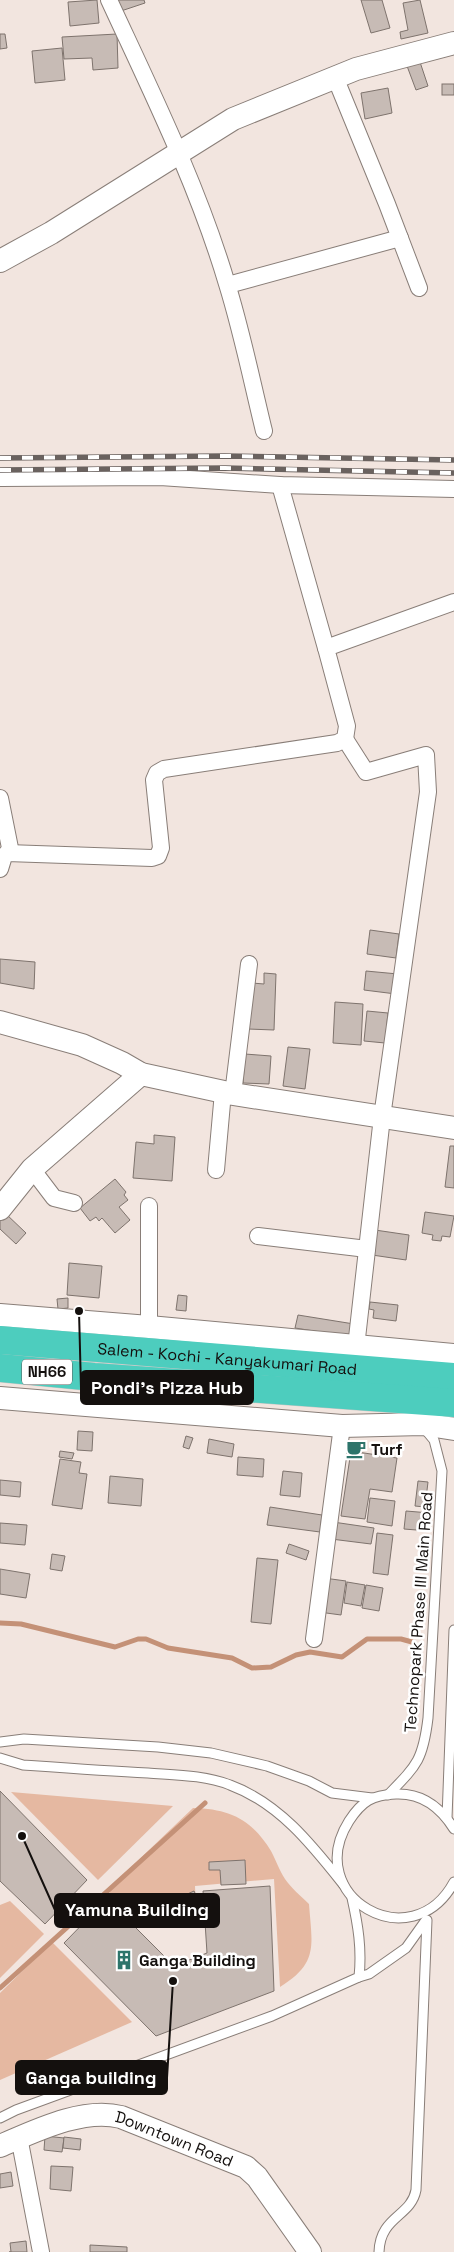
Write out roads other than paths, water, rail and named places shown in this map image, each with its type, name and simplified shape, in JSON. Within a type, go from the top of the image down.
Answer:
[{"type":"highway","name":"Salem - Kochi - Kanyakumari Road","points":[[0,1340],[454,1377]]},
{"type":"highway","name":"Salem - Kochi - Kanyakumari Road","points":[[0,1368],[94,1377],[454,1403]]},
{"type":"street","points":[[110,0],[179,153],[209,230],[228,284],[264,431]]},
{"type":"street","points":[[0,261],[51,233],[233,119],[356,69],[454,43]]},
{"type":"street","points":[[335,78],[419,288]]},
{"type":"street","points":[[228,284],[400,238]]},
{"type":"street","points":[[0,478],[160,477],[280,485],[454,489]]},
{"type":"street","points":[[280,485],[347,726],[345,738],[366,772],[426,755],[428,792],[382,1117],[356,1347]]},
{"type":"street","points":[[326,648],[454,602]]},
{"type":"street","points":[[0,869],[4,856],[11,853],[152,858],[158,856],[161,848],[154,780],[157,773],[164,769],[337,743],[345,738]]},
{"type":"street","points":[[0,798],[11,853]]},
{"type":"street","points":[[216,1170],[249,964]]},
{"type":"street","points":[[0,1022],[82,1045],[142,1074],[228,1093],[454,1128]]},
{"type":"street","points":[[0,1209],[32,1170],[142,1074]]},
{"type":"street","points":[[32,1170],[54,1198],[74,1203]]},
{"type":"street","points":[[148,1206],[149,1327]]},
{"type":"street","points":[[258,1236],[367,1249]]},
{"type":"street","points":[[0,1315],[454,1355]]},
{"type":"street","points":[[0,1398],[342,1426],[422,1424],[454,1429]]},
{"type":"street","points":[[314,1639],[342,1426]]},
{"type":"street","name":"Downtown Road","points":[[10,2141],[47,2126],[95,2115],[111,2115],[125,2118],[246,2167],[257,2177],[310,2252]]},
{"type":"street","points":[[10,2141],[41,2252]]},
{"type":"lane","name":"Technopark Phase III Main Road","points":[[388,1795],[412,1770],[419,1759],[424,1748],[428,1718],[442,1471],[434,1440],[422,1424]]},
{"type":"lane","points":[[447,1818],[454,1630]]},
{"type":"lane","points":[[0,1742],[24,1739],[158,1747],[211,1753],[267,1766],[309,1781],[332,1793],[372,1798],[405,1794],[421,1798],[435,1806],[447,1818],[454,1830]]},
{"type":"lane","points":[[0,1758],[23,1765],[194,1776],[230,1784],[260,1800],[279,1813],[319,1854],[352,1898],[364,1908],[378,1915],[394,1918],[409,1917],[424,1912],[438,1904]]},
{"type":"lane","points":[[343,1884],[337,1860],[340,1835],[358,1807],[372,1798]]},
{"type":"lane","points":[[0,2118],[16,2110],[272,2016],[369,1974],[406,1948],[454,1882]]},
{"type":"lane","points":[[352,1898],[362,1955],[359,1978]]},
{"type":"lane","points":[[379,2252],[381,2234],[413,2200],[416,2190],[418,2094],[426,1920]]},
{"type":"waterway","points":[[0,1623],[21,1624],[115,1647],[138,1639],[146,1639],[168,1648],[232,1658],[252,1668],[271,1667],[296,1655],[310,1652],[342,1657],[367,1639],[401,1639],[412,1642]]},
{"type":"waterway","points":[[0,1988],[205,1803]]},
{"type":"railway","points":[[0,458],[224,456],[454,460]]},
{"type":"railway","points":[[0,470],[225,468],[454,473]]},
{"type":"place","name":"Pondi's Pizza Hub","points":[[79,1311]]},
{"type":"place","name":"Turf","points":[[356,1449]]},
{"type":"place","name":"Yamuna Building","points":[[22,1836]]},
{"type":"place","name":"Ganga Building","points":[[124,1960]]},
{"type":"place","name":"Ganga building","points":[[173,1981]]}]
